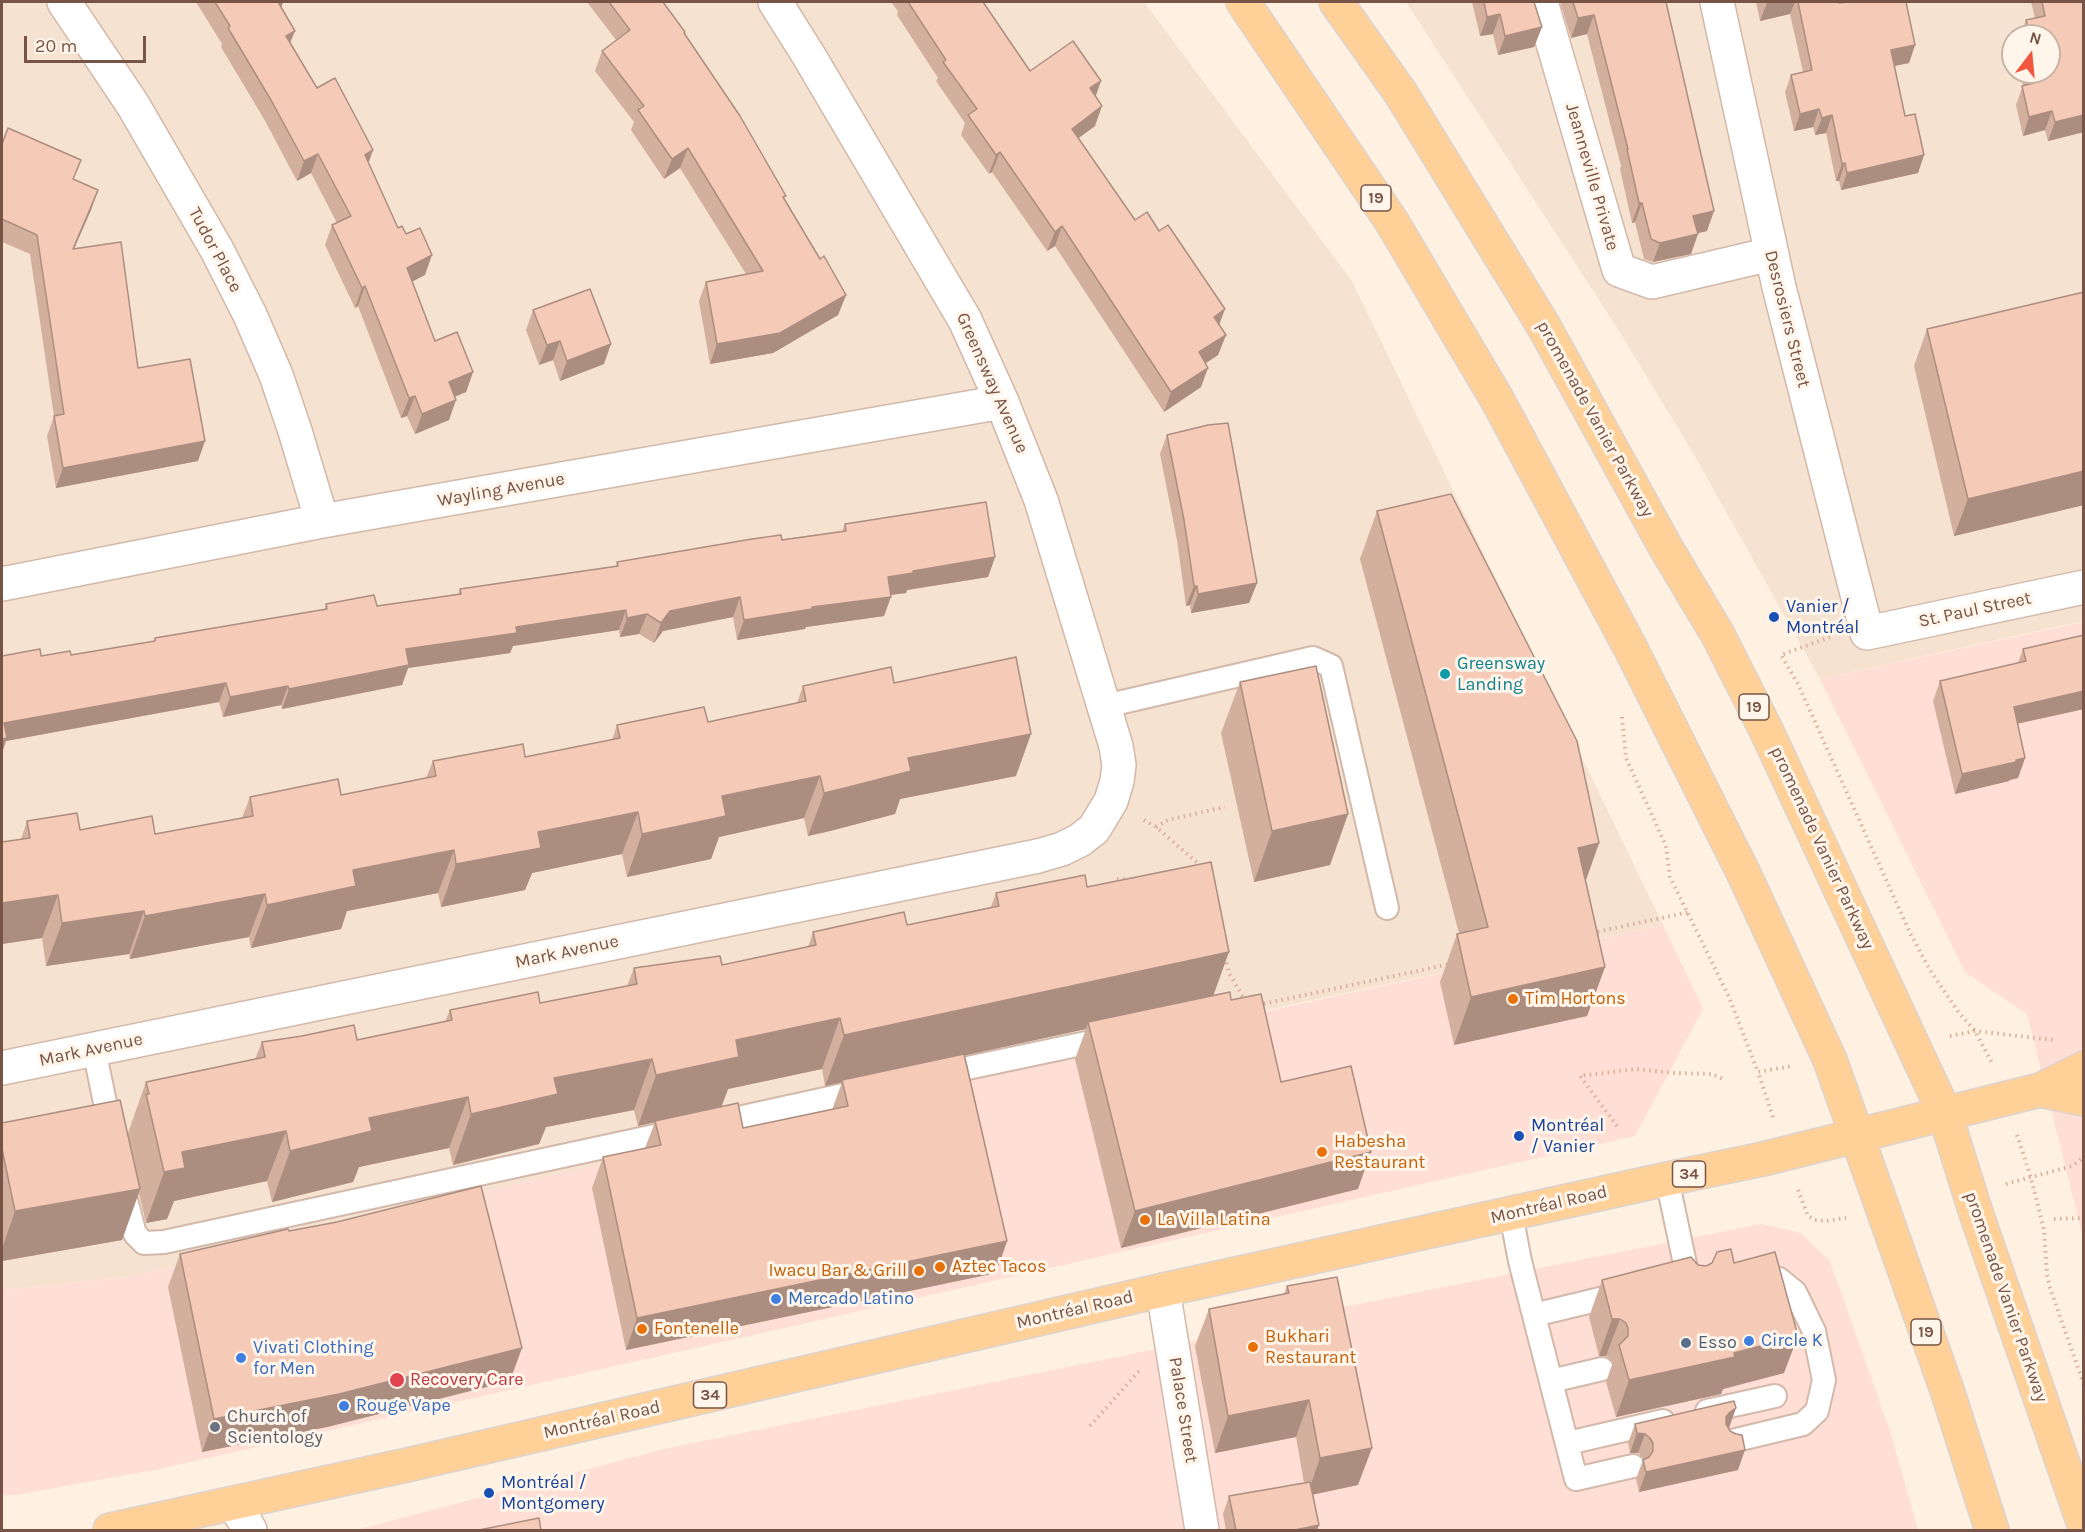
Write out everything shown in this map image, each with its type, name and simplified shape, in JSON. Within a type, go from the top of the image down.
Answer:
[{"type":"main road","name":"19","points":[[1244,2],[1392,222],[1498,401],[1631,649],[1744,874],[1830,1060],[1947,1390],[1992,1530]]},
{"type":"main road","name":"promenade Vanier Parkway","points":[[1336,2],[1400,93],[1543,325],[1666,548],[1718,635],[1767,732],[1945,1114],[1976,1213],[2084,1524]]},
{"type":"main road","name":"Montréal Road","points":[[110,1530],[242,1517],[1163,1290],[1763,1159],[2040,1090],[2084,1068]]},
{"type":"main road","name":"Montréal Road","points":[[2040,1090],[2084,1099]]},
{"type":"street","name":"Tudor Place","points":[[64,2],[139,115],[217,250],[250,315],[276,375],[322,521]]},
{"type":"street","name":"Greensway Avenue","points":[[775,2],[943,281],[965,320],[1002,402],[1041,500],[1105,706],[1119,765],[1111,801]]},
{"type":"street","name":"Jeanneville Private","points":[[1541,2],[1619,270],[1652,282],[1771,254]]},
{"type":"street","name":"Desrosiers Street","points":[[1717,2],[1771,254],[1867,633]]},
{"type":"street","name":"Wayling Avenue","points":[[2,584],[322,521],[1002,402]]},
{"type":"street","name":"St. Paul Street","points":[[1867,633],[2084,587]]},
{"type":"street","name":"Mark Avenue","points":[[2,1068],[1038,856],[1062,849],[1080,840],[1094,829],[1111,801]]},
{"type":"street","name":"Palace Street","points":[[1163,1290],[1202,1530]]},
{"type":"lane","points":[[1105,706],[1313,658],[1331,666],[1387,908]]},
{"type":"lane","points":[[918,1079],[1135,1032]]},
{"type":"lane","points":[[94,1049],[115,1150]]},
{"type":"lane","points":[[120,1172],[135,1234],[144,1243],[164,1242],[884,1086]]},
{"type":"lane","points":[[1534,1316],[1652,1287],[1695,1281],[1667,1179]]},
{"type":"lane","points":[[1511,1214],[1534,1316],[1576,1479],[1633,1466]]},
{"type":"lane","points":[[1732,1441],[1803,1424],[1817,1411],[1824,1380],[1814,1331],[1795,1292],[1779,1279],[1752,1271],[1734,1271]]},
{"type":"lane","points":[[1551,1381],[1602,1369]]},
{"type":"lane","points":[[1568,1443],[1685,1416],[1712,1401],[1775,1396]]},
{"type":"path","points":[[1867,633],[1828,637],[1780,655],[1798,684],[1910,933],[1930,970],[1959,1013],[1975,1031],[1991,1060]]},
{"type":"path","points":[[1623,710],[1626,758],[1666,846],[1670,877],[1729,997],[1758,1072]]},
{"type":"path","points":[[1111,801],[1156,827],[1203,868],[1193,870]]},
{"type":"path","points":[[1156,827],[1168,820],[1225,807]]},
{"type":"path","points":[[1117,879],[1140,879]]},
{"type":"path","points":[[1584,934],[1689,912]]},
{"type":"path","points":[[1223,950],[1229,973],[1249,1008],[1457,962]]},
{"type":"path","points":[[1946,1037],[1975,1031],[2059,1040]]},
{"type":"path","points":[[1617,1126],[1580,1076],[1636,1069],[1712,1074],[1723,1079]]},
{"type":"path","points":[[2009,1183],[2072,1166],[2084,1156]]},
{"type":"path","points":[[2028,1168],[2044,1230],[2047,1275],[2084,1385]]},
{"type":"path","points":[[1803,1206],[1808,1216],[1815,1220],[1836,1220]]},
{"type":"path","points":[[2054,1219],[2084,1218]]},
{"type":"path","points":[[1090,1426],[1144,1365]]},
{"type":"shaded area","points":[[2,2],[1144,2],[1352,281],[1663,925],[1070,1052],[129,1277],[2,1290]]},
{"type":"shaded area","points":[[1406,2],[2083,2],[2083,621],[1820,679],[1693,453],[1619,331]]},
{"type":"shaded area","points":[[2083,622],[2083,1237],[2027,1014],[1965,972],[1820,679]]},
{"type":"shaded area","points":[[1663,925],[1703,1009],[1635,1136],[159,1469],[16,1495],[2,1495],[2,1290],[129,1277],[955,1079]]},
{"type":"shaded area","points":[[1761,1224],[1801,1233],[1830,1261],[1891,1434],[1918,1530],[356,1530],[664,1449],[1186,1343],[1334,1309]]},
{"type":"building","points":[[215,2],[278,2],[295,31],[286,36],[317,88],[335,78],[373,150],[365,155],[398,228],[402,226],[406,234],[420,228],[432,255],[407,268],[435,341],[457,332],[473,372],[449,382],[456,400],[422,414],[415,396],[409,398],[365,286],[362,288],[332,225],[351,216],[318,154],[304,161]]},
{"type":"building","points":[[609,2],[663,2],[740,116],[786,196],[783,197],[820,259],[824,256],[846,295],[780,333],[717,344],[706,282],[763,271],[688,148],[672,159],[638,110],[644,106],[602,51],[630,30]]},
{"type":"building","points":[[908,2],[983,2],[1030,71],[1073,41],[1101,81],[1090,88],[1102,106],[1072,129],[1135,220],[1147,212],[1159,231],[1168,225],[1225,309],[1214,317],[1226,335],[1199,352],[1208,368],[1171,392],[1062,226],[1055,232],[1000,152],[996,155],[968,115],[977,109],[943,62],[946,60]]},
{"type":"building","points":[[1484,2],[1534,2],[1542,27],[1505,36],[1500,14],[1487,17]]},
{"type":"building","points":[[1573,2],[1666,2],[1714,211],[1693,216],[1698,234],[1660,243],[1651,239],[1642,203],[1639,203],[1628,149],[1594,15],[1578,18]]},
{"type":"building","points":[[1798,2],[1906,2],[1915,45],[1891,50],[1905,116],[1915,114],[1924,155],[1847,173],[1845,163],[1842,164],[1832,115],[1822,118],[1819,109],[1800,114],[1791,75],[1812,70]]},
{"type":"building","points":[[2042,2],[2084,2],[2084,115],[2055,122],[2052,111],[2029,117],[2022,86],[2061,84],[2061,24],[2027,24],[2026,20],[2045,16]]},
{"type":"building","points":[[8,128],[81,160],[73,179],[98,190],[73,249],[121,242],[138,368],[190,359],[205,441],[63,468],[54,416],[64,414],[37,235],[2,219],[2,144]]},
{"type":"building","points":[[590,289],[611,344],[567,361],[560,341],[547,345],[533,310]]},
{"type":"building","points":[[2084,292],[2084,471],[1968,499],[1927,329]]},
{"type":"building","points":[[1228,423],[1257,583],[1198,594],[1197,586],[1194,586],[1167,435],[1208,425]]},
{"type":"building","points":[[1451,494],[1577,741],[1599,843],[1578,848],[1605,967],[1471,997],[1457,934],[1488,927],[1377,511]]},
{"type":"building","points":[[986,502],[995,557],[888,577],[891,597],[812,607],[812,609],[744,620],[740,597],[670,611],[661,623],[647,614],[627,618],[626,610],[516,627],[517,633],[406,649],[409,665],[289,689],[288,686],[230,697],[226,683],[4,723],[7,738],[2,739],[2,656],[40,649],[41,656],[70,651],[71,655],[155,641],[155,638],[327,609],[326,604],[374,595],[377,606],[461,594],[460,589],[618,566],[617,562],[752,539],[781,535],[782,540],[846,531],[845,524]]},
{"type":"building","points":[[2084,635],[2084,691],[2014,707],[2025,758],[1962,774],[1940,681],[2026,661],[2023,649]]},
{"type":"building","points":[[1016,657],[1031,734],[908,758],[911,771],[845,788],[824,793],[820,776],[722,796],[726,816],[642,834],[638,812],[538,832],[541,848],[456,864],[454,850],[353,870],[356,886],[267,905],[265,894],[145,916],[144,911],[62,923],[58,895],[2,903],[2,842],[30,838],[27,821],[77,813],[80,830],[152,816],[155,834],[253,816],[250,797],[338,779],[341,795],[436,776],[433,761],[523,744],[525,757],[620,738],[617,725],[704,707],[708,722],[806,701],[803,686],[891,667],[894,683]]},
{"type":"building","points":[[1316,666],[1348,814],[1272,831],[1240,682]]},
{"type":"building","points":[[1211,862],[1229,952],[844,1035],[840,1018],[736,1040],[739,1057],[656,1075],[652,1059],[554,1078],[558,1094],[471,1114],[468,1097],[369,1118],[372,1131],[290,1151],[286,1131],[182,1152],[185,1168],[164,1172],[146,1094],[149,1094],[146,1082],[265,1057],[262,1042],[354,1025],[357,1040],[452,1020],[450,1010],[538,992],[540,1003],[637,984],[634,968],[720,956],[722,965],[816,945],[813,932],[904,912],[907,925],[999,906],[996,893],[1085,875],[1087,887]]},
{"type":"building","points":[[1230,992],[1231,1000],[1261,994],[1281,1082],[1351,1066],[1371,1152],[1135,1211],[1088,1022]]},
{"type":"building","points":[[964,1054],[1007,1241],[637,1318],[603,1157],[661,1145],[655,1121],[738,1103],[743,1128],[848,1106],[842,1080]]},
{"type":"building","points":[[120,1100],[140,1189],[15,1211],[2,1149],[2,1123]]},
{"type":"building","points":[[481,1186],[522,1348],[339,1394],[214,1419],[180,1254],[288,1229],[289,1231],[337,1222]]},
{"type":"building","points":[[1731,1249],[1734,1263],[1775,1252],[1798,1336],[1734,1353],[1735,1357],[1629,1380],[1619,1345],[1628,1336],[1628,1328],[1626,1323],[1620,1319],[1612,1319],[1602,1280],[1691,1257],[1698,1265],[1706,1266],[1712,1263],[1717,1252]]},
{"type":"building","points":[[1337,1277],[1372,1448],[1320,1458],[1309,1400],[1228,1416],[1209,1309],[1289,1293],[1287,1286]]},
{"type":"building","points":[[1734,1401],[1736,1408],[1726,1417],[1726,1424],[1730,1431],[1742,1435],[1745,1450],[1646,1472],[1643,1460],[1653,1451],[1653,1443],[1645,1434],[1637,1433],[1635,1424]]},
{"type":"building","points":[[1310,1482],[1319,1525],[1295,1530],[1236,1530],[1229,1496]]},
{"type":"building","points":[[539,1518],[541,1530],[479,1530]]},
{"type":"place","name":"Vanier / Montréal","points":[[1774,617]]},
{"type":"place","name":"Greensway Landing","points":[[1445,674]]},
{"type":"place","name":"Tim Hortons","points":[[1513,999]]},
{"type":"place","name":"Montréal / Vanier","points":[[1519,1136]]},
{"type":"place","name":"Habesha Restaurant","points":[[1322,1152]]},
{"type":"place","name":"La Villa Latina","points":[[1145,1220]]},
{"type":"place","name":"Aztec Tacos","points":[[940,1267]]},
{"type":"place","name":"Iwacu Bar & Grill","points":[[919,1271]]},
{"type":"place","name":"Mercado Latino","points":[[776,1299]]},
{"type":"place","name":"Fontenelle","points":[[642,1329]]},
{"type":"place","name":"Circle K","points":[[1749,1341]]},
{"type":"place","name":"Esso","points":[[1686,1343]]},
{"type":"place","name":"Bukhari Restaurant","points":[[1253,1347]]},
{"type":"place","name":"Vivati Clothing for Men","points":[[241,1358]]},
{"type":"place","name":"Recovery Care","points":[[397,1380]]},
{"type":"place","name":"Rouge Vape","points":[[344,1406]]},
{"type":"place","name":"Church of Scientology","points":[[215,1427]]},
{"type":"place","name":"Montréal / Montgomery","points":[[489,1493]]}]
